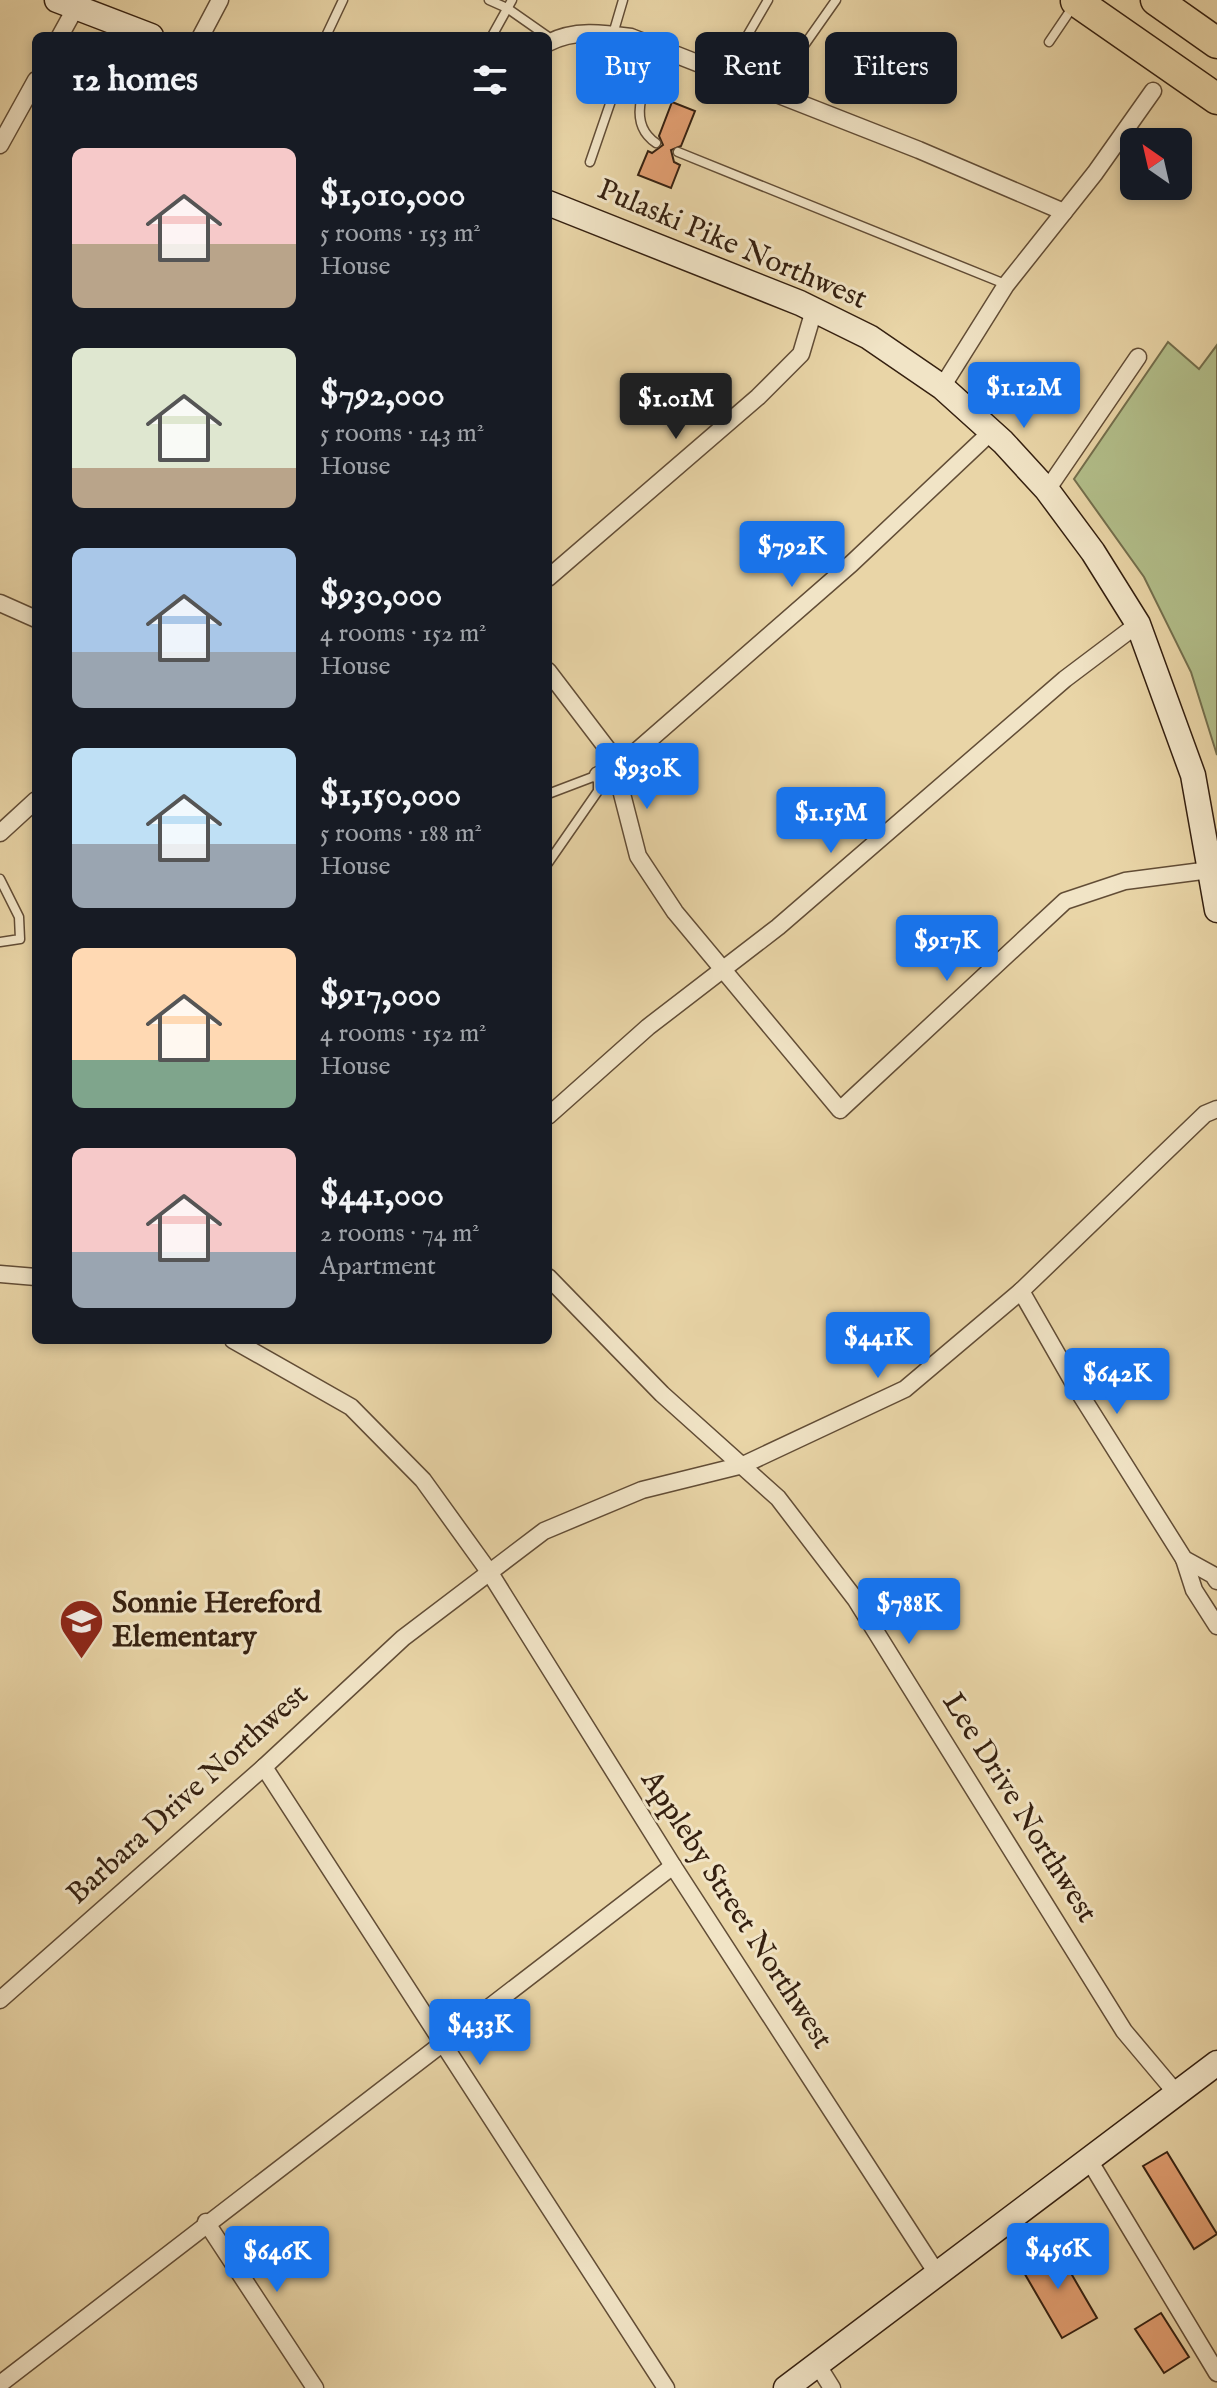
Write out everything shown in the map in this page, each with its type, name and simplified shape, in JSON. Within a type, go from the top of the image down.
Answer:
[{"type":"highway","points":[[1156,0],[1217,43]]},
{"type":"highway","points":[[1076,1],[1217,99]]},
{"type":"main road","points":[[67,4],[140,32]]},
{"type":"main road","name":"Pulaski Pike Northwest","points":[[552,205],[814,310],[869,337],[942,387],[1047,490],[1093,552],[1138,624],[1193,775],[1217,910]]},
{"type":"main road","points":[[786,2388],[1217,2063]]},
{"type":"street","points":[[203,32],[220,0]]},
{"type":"street","points":[[61,32],[67,4]]},
{"type":"street","points":[[552,39],[576,35]]},
{"type":"street","points":[[0,145],[32,87]]},
{"type":"street","points":[[942,387],[1006,285],[1153,91]]},
{"type":"street","points":[[803,104],[1064,212]]},
{"type":"street","points":[[552,575],[758,397],[801,354],[814,310]]},
{"type":"street","points":[[1047,490],[1138,357]]},
{"type":"street","points":[[598,775],[615,770],[851,564],[991,432]]},
{"type":"street","points":[[0,603],[32,617]]},
{"type":"street","points":[[552,1112],[648,1027],[725,971],[1065,679],[1138,624]]},
{"type":"street","points":[[552,676],[612,755],[638,856],[675,912],[840,1110],[1065,901],[1125,881],[1210,870]]},
{"type":"street","points":[[0,833],[32,804]]},
{"type":"street","name":"Barbara Drive Northwest","points":[[0,2000],[264,1767],[403,1638],[544,1531],[642,1490],[743,1465],[905,1389],[1021,1291],[1205,1114],[1217,1109]]},
{"type":"street","points":[[0,1274],[32,1277]]},
{"type":"street","name":"Lee Drive Northwest","points":[[552,1281],[662,1394],[778,1498],[856,1600],[1124,2031],[1177,2094]]},
{"type":"street","points":[[1021,1291],[1077,1389],[1184,1559],[1194,1590],[1217,1626]]},
{"type":"street","name":"Appleby Street Northwest","points":[[240,1344],[351,1407],[423,1480],[490,1573],[673,1866],[938,2275]]},
{"type":"street","points":[[1184,1559],[1213,1575],[1217,1581]]},
{"type":"street","points":[[264,1767],[666,2388]]},
{"type":"street","points":[[0,2384],[206,2222],[673,1866]]},
{"type":"street","points":[[1089,2160],[1217,2373]]},
{"type":"street","points":[[206,2222],[315,2388]]},
{"type":"street","points":[[817,2364],[832,2388]]},
{"type":"lane","points":[[328,32],[343,0]]},
{"type":"lane","points":[[490,0],[510,4],[541,32]]},
{"type":"lane","points":[[614,32],[623,0]]},
{"type":"lane","points":[[749,32],[768,0]]},
{"type":"lane","points":[[809,38],[836,0]]},
{"type":"lane","points":[[1049,42],[1076,1]]},
{"type":"lane","points":[[494,32],[510,4]]},
{"type":"lane","points":[[590,162],[610,104]]},
{"type":"lane","points":[[639,104],[645,132],[656,143]]},
{"type":"lane","points":[[678,152],[1006,285]]},
{"type":"lane","points":[[552,792],[598,775],[598,791],[552,857]]},
{"type":"lane","points":[[0,879],[19,917],[20,939],[0,942]]},
{"type":"green space","points":[[1168,342],[1199,369],[1217,345],[1217,755],[1191,672],[1144,577],[1074,479]]},
{"type":"building","points":[[671,104],[695,111],[681,146],[671,150],[674,162],[680,165],[671,188],[638,175],[648,151],[652,153],[663,145],[659,136]]},
{"type":"building","points":[[1167,2152],[1217,2234],[1194,2249],[1143,2166]]},
{"type":"building","points":[[1054,2244],[1097,2318],[1062,2338],[1019,2264]]},
{"type":"building","points":[[1161,2313],[1189,2357],[1164,2373],[1135,2329]]},
{"type":"place","name":"Sonnie Hereford Elementary","points":[[81,1660]]}]
